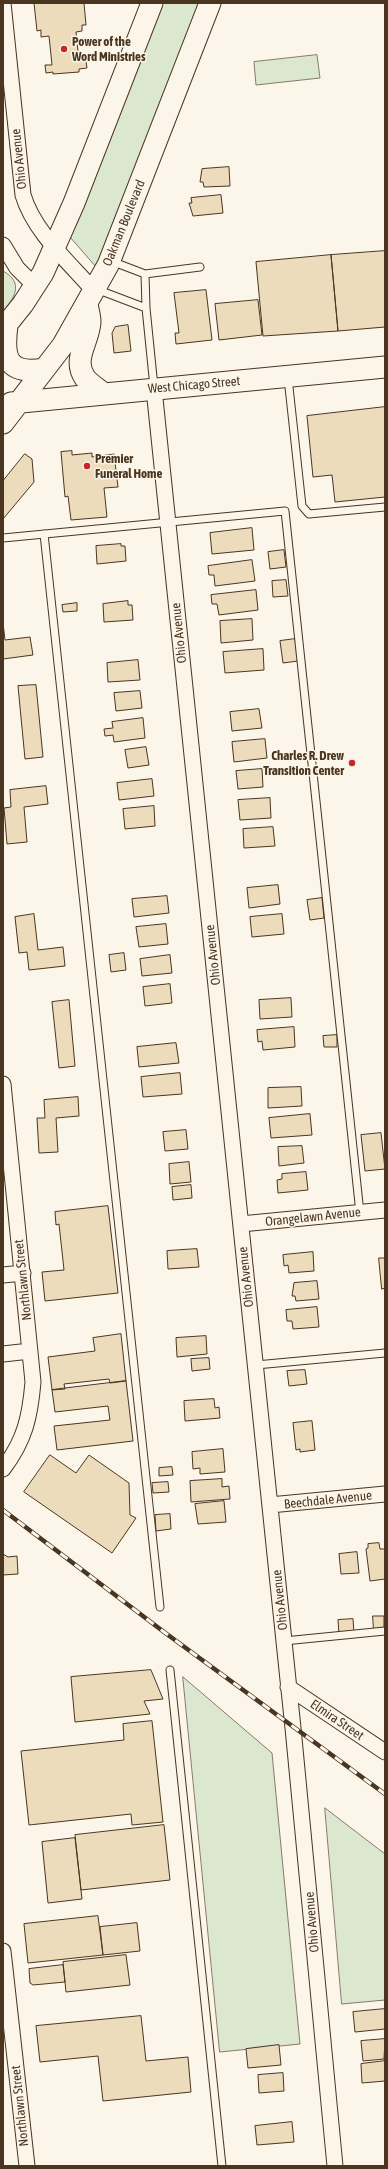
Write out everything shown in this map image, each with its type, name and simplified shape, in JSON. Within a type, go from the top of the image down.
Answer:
[{"type":"street","name":"Ohio Avenue","points":[[3,3],[22,195],[33,220],[55,246],[92,295]]},
{"type":"street","points":[[44,368],[30,371],[13,366],[5,354],[5,327],[43,273],[152,3]]},
{"type":"street","name":"Oakman Boulevard","points":[[3,423],[11,403],[44,368],[63,345],[110,260],[210,3]]},
{"type":"street","points":[[3,247],[17,268],[35,286]]},
{"type":"street","points":[[92,295],[88,335],[80,358],[80,369],[86,379],[104,394]]},
{"type":"street","name":"West Chicago Street","points":[[11,403],[385,367]]},
{"type":"street","name":"Ohio Avenue","points":[[154,389],[256,1365],[335,2166]]},
{"type":"street","name":"Northlawn Street","points":[[3,1084],[33,1382],[31,1411],[28,1424],[16,1453],[4,1466]]},
{"type":"street","name":"Orangelawn Avenue","points":[[241,1224],[385,1210]]},
{"type":"street","points":[[3,1275],[23,1273]]},
{"type":"street","points":[[3,1354],[30,1351]]},
{"type":"street","name":"Beechdale Avenue","points":[[270,1505],[385,1494]]},
{"type":"street","name":"Elmira Street","points":[[288,1687],[385,1752]]},
{"type":"street","name":"Northlawn Street","points":[[3,1951],[7,2022],[27,2166]]},
{"type":"lane","points":[[110,260],[145,274],[200,267]]},
{"type":"lane","points":[[145,274],[146,308],[154,389]]},
{"type":"lane","points":[[92,295],[146,308]]},
{"type":"lane","points":[[288,376],[302,506],[309,514],[385,507]]},
{"type":"lane","points":[[3,538],[285,511],[360,1213]]},
{"type":"lane","points":[[44,534],[160,1606]]},
{"type":"lane","points":[[256,1365],[385,1353]]},
{"type":"lane","points":[[284,1641],[385,1631]]},
{"type":"lane","points":[[170,1670],[222,2166]]},
{"type":"green space","points":[[161,3],[200,3],[96,267],[70,237]]},
{"type":"green space","points":[[317,55],[320,78],[256,85],[254,62]]},
{"type":"green space","points":[[3,271],[14,280],[16,286],[14,296],[3,312]]},
{"type":"green space","points":[[183,1677],[272,1753],[300,2044],[220,2052]]},
{"type":"green space","points":[[325,1808],[385,1854],[385,2000],[342,2004]]},
{"type":"building","name":"Power of the Word Ministries","points":[[34,3],[84,3],[86,25],[82,25],[82,31],[76,32],[79,61],[86,61],[87,68],[79,69],[79,72],[53,74],[53,72],[46,73],[45,65],[52,65],[49,36],[41,37],[41,30],[37,31]]},
{"type":"building","points":[[229,167],[230,186],[204,187],[203,182],[200,182],[202,169]]},
{"type":"building","points":[[221,195],[223,213],[193,216],[189,203],[192,203],[191,198]]},
{"type":"building","points":[[385,251],[385,327],[338,331],[331,255]]},
{"type":"building","points":[[331,255],[338,331],[263,336],[256,262]]},
{"type":"building","points":[[206,290],[212,340],[176,344],[175,333],[179,333],[174,293]]},
{"type":"building","points":[[258,300],[262,335],[219,340],[215,304]]},
{"type":"building","points":[[128,325],[131,351],[114,353],[112,333],[115,327]]},
{"type":"building","points":[[385,407],[385,497],[335,502],[332,475],[313,477],[307,416]]},
{"type":"building","points":[[72,451],[72,455],[92,453],[92,457],[114,454],[118,487],[104,488],[107,517],[71,520],[68,496],[65,497],[61,452]]},
{"type":"building","points":[[25,454],[32,459],[34,482],[3,519],[3,481]]},
{"type":"building","points":[[252,528],[254,550],[212,554],[210,533]]},
{"type":"building","points":[[121,544],[121,546],[125,546],[126,561],[97,564],[96,546]]},
{"type":"building","points":[[284,550],[286,567],[270,569],[268,552]]},
{"type":"building","points":[[252,560],[255,581],[215,586],[214,575],[209,575],[208,566]]},
{"type":"building","points":[[286,580],[288,596],[273,597],[272,581]]},
{"type":"building","points":[[256,590],[258,610],[219,615],[217,604],[212,604],[211,595]]},
{"type":"building","points":[[128,601],[128,605],[132,605],[133,620],[104,622],[103,604]]},
{"type":"building","points":[[77,603],[77,611],[63,612],[62,605]]},
{"type":"building","points":[[252,619],[253,640],[221,643],[220,621]]},
{"type":"building","points":[[3,623],[5,640],[30,637],[33,655],[3,659]]},
{"type":"building","points":[[295,639],[298,661],[283,663],[280,641]]},
{"type":"building","points":[[263,649],[264,670],[225,673],[223,652]]},
{"type":"building","points":[[138,660],[140,680],[108,682],[107,663]]},
{"type":"building","points":[[36,685],[43,757],[25,759],[18,686]]},
{"type":"building","points":[[140,691],[142,708],[116,711],[114,693]]},
{"type":"building","points":[[259,709],[262,728],[232,731],[230,712]]},
{"type":"building","points":[[143,718],[145,738],[114,742],[113,735],[105,736],[104,729],[113,728],[112,722]]},
{"type":"building","points":[[265,739],[267,758],[234,762],[232,742]]},
{"type":"building","points":[[146,747],[149,765],[128,768],[125,750]]},
{"type":"building","points":[[262,769],[263,787],[238,789],[236,771]]},
{"type":"building","points":[[152,779],[154,796],[119,800],[117,783]]},
{"type":"building","points":[[46,786],[48,804],[24,807],[27,842],[7,844],[4,808],[11,807],[10,790]]},
{"type":"building","points":[[270,798],[271,818],[240,820],[238,800]]},
{"type":"building","points":[[154,806],[155,826],[125,829],[123,809]]},
{"type":"building","points":[[273,827],[275,846],[244,848],[243,829]]},
{"type":"building","points":[[278,885],[280,904],[249,908],[247,888]]},
{"type":"building","points":[[167,896],[169,913],[134,917],[132,899]]},
{"type":"building","points":[[322,898],[324,918],[310,920],[307,900]]},
{"type":"building","points":[[34,914],[38,950],[63,947],[65,966],[29,970],[27,952],[19,953],[15,917]]},
{"type":"building","points":[[282,914],[284,934],[252,937],[250,917]]},
{"type":"building","points":[[166,924],[168,944],[139,947],[136,927]]},
{"type":"building","points":[[124,953],[126,970],[111,972],[109,955]]},
{"type":"building","points":[[170,955],[172,973],[142,976],[140,959]]},
{"type":"building","points":[[170,984],[172,1003],[145,1006],[143,987]]},
{"type":"building","points":[[291,998],[292,1017],[260,1019],[259,1000]]},
{"type":"building","points":[[69,1000],[75,1066],[59,1068],[52,1002]]},
{"type":"building","points":[[294,1027],[295,1047],[263,1050],[262,1041],[258,1042],[257,1030]]},
{"type":"building","points":[[337,1035],[337,1047],[324,1047],[323,1036]]},
{"type":"building","points":[[176,1043],[179,1063],[139,1067],[137,1047]]},
{"type":"building","points":[[180,1073],[182,1094],[143,1097],[141,1077]]},
{"type":"building","points":[[301,1087],[302,1106],[268,1108],[268,1088]]},
{"type":"building","points":[[78,1097],[79,1116],[56,1118],[58,1152],[39,1153],[37,1118],[45,1118],[44,1100]]},
{"type":"building","points":[[310,1114],[312,1135],[271,1138],[269,1118]]},
{"type":"building","points":[[186,1130],[188,1149],[165,1151],[163,1132]]},
{"type":"building","points":[[381,1133],[385,1169],[365,1171],[361,1135]]},
{"type":"building","points":[[302,1146],[304,1163],[279,1166],[278,1147]]},
{"type":"building","points":[[189,1162],[191,1182],[170,1184],[169,1164]]},
{"type":"building","points":[[306,1172],[308,1190],[278,1193],[277,1180],[282,1179],[282,1174]]},
{"type":"building","points":[[191,1185],[192,1198],[173,1200],[172,1187]]},
{"type":"building","points":[[108,1206],[118,1293],[45,1301],[42,1272],[64,1270],[59,1224],[56,1225],[55,1212]]},
{"type":"building","points":[[197,1249],[199,1267],[168,1269],[167,1251]]},
{"type":"building","points":[[313,1252],[314,1271],[289,1273],[288,1265],[284,1266],[283,1255]]},
{"type":"building","points":[[379,1258],[385,1258],[385,1288],[382,1289]]},
{"type":"building","points":[[317,1281],[319,1299],[296,1301],[295,1296],[292,1296],[294,1283]]},
{"type":"building","points":[[317,1307],[319,1327],[293,1329],[292,1321],[287,1321],[286,1310]]},
{"type":"building","points":[[121,1334],[126,1381],[110,1383],[109,1379],[64,1384],[65,1389],[52,1390],[48,1357],[95,1351],[93,1338]]},
{"type":"building","points":[[206,1336],[207,1354],[177,1357],[176,1338]]},
{"type":"building","points":[[209,1358],[210,1369],[192,1371],[191,1359]]},
{"type":"building","points":[[305,1370],[307,1384],[289,1386],[287,1371]]},
{"type":"building","points":[[126,1381],[133,1441],[57,1450],[54,1426],[110,1420],[108,1406],[55,1412],[52,1390]]},
{"type":"building","points":[[214,1399],[215,1408],[219,1407],[220,1418],[185,1421],[184,1401]]},
{"type":"building","points":[[312,1421],[315,1450],[300,1452],[300,1449],[296,1450],[293,1423]]},
{"type":"building","points":[[223,1449],[225,1472],[200,1474],[200,1468],[193,1469],[192,1452]]},
{"type":"building","points":[[50,1455],[76,1473],[89,1455],[129,1483],[130,1515],[136,1518],[112,1553],[24,1492]]},
{"type":"building","points":[[172,1467],[173,1475],[159,1476],[159,1468]]},
{"type":"building","points":[[222,1479],[222,1487],[229,1486],[230,1499],[191,1502],[190,1481]]},
{"type":"building","points":[[168,1482],[169,1492],[153,1493],[152,1483]]},
{"type":"building","points":[[224,1501],[226,1522],[198,1524],[195,1504]]},
{"type":"building","points":[[170,1514],[171,1529],[156,1531],[155,1515]]},
{"type":"building","points":[[379,1543],[380,1549],[385,1549],[385,1579],[370,1581],[366,1549],[368,1548],[368,1544]]},
{"type":"building","points":[[357,1552],[359,1573],[341,1574],[339,1554]]},
{"type":"building","points":[[3,1554],[8,1557],[17,1556],[18,1574],[3,1575]]},
{"type":"building","points":[[373,1616],[384,1616],[384,1631],[374,1631]]},
{"type":"building","points":[[353,1619],[354,1633],[339,1635],[338,1620]]},
{"type":"building","points":[[151,1670],[163,1699],[144,1701],[150,1714],[75,1722],[71,1677]]},
{"type":"building","points":[[152,1721],[163,1822],[132,1825],[131,1814],[29,1825],[21,1751],[124,1740],[123,1724]]},
{"type":"building","points":[[164,1825],[170,1880],[81,1890],[75,1835]]},
{"type":"building","points":[[75,1838],[82,1899],[48,1903],[42,1842]]},
{"type":"building","points":[[98,1916],[103,1955],[28,1963],[24,1924]]},
{"type":"building","points":[[137,1923],[140,1951],[103,1955],[100,1927]]},
{"type":"building","points":[[126,1955],[130,1985],[66,1992],[63,1962]]},
{"type":"building","points":[[63,1965],[65,1982],[33,1985],[30,1983],[29,1969]]},
{"type":"building","points":[[385,2009],[385,2029],[355,2032],[353,2012]]},
{"type":"building","points":[[141,2016],[146,2061],[188,2057],[191,2092],[103,2101],[98,2056],[40,2062],[36,2026]]},
{"type":"building","points":[[385,2039],[384,2059],[363,2061],[361,2041]]},
{"type":"building","points":[[279,2045],[281,2065],[248,2068],[246,2049]]},
{"type":"building","points":[[385,2061],[385,2081],[362,2083],[361,2064]]},
{"type":"building","points":[[283,2073],[284,2091],[259,2093],[258,2075]]},
{"type":"building","points":[[292,2122],[294,2142],[257,2145],[255,2126]]},
{"type":"railway","points":[[3,1510],[164,1632],[385,1794]]},
{"type":"place","name":"Power of the Word Ministries","points":[[64,49]]},
{"type":"place","name":"Premier Funeral Home","points":[[87,466]]},
{"type":"place","name":"Charles R. Drew Transition Center","points":[[352,763]]}]
